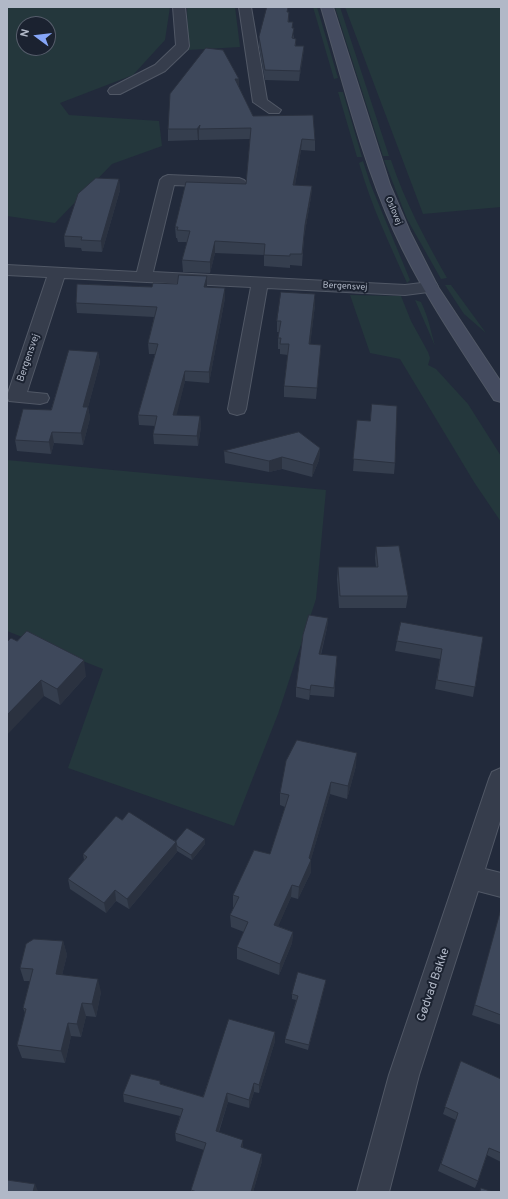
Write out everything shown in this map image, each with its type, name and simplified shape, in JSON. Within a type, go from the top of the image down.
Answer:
[{"type":"street","points":[[115,91],[160,68],[183,46],[179,7]]},
{"type":"street","points":[[245,7],[260,102],[274,110]]},
{"type":"street","name":"Oslovej","points":[[327,7],[382,185],[402,232],[430,287],[501,396]]},
{"type":"street","points":[[144,276],[168,180],[239,183]]},
{"type":"street","name":"Bergensvej","points":[[7,270],[405,290],[430,287]]},
{"type":"street","name":"Bergensvej","points":[[40,398],[16,397],[57,273]]},
{"type":"street","points":[[237,409],[248,341],[260,282]]},
{"type":"street","name":"Gødvad Bakke","points":[[373,1192],[404,1075],[501,779]]},
{"type":"street","points":[[470,877],[501,885]]},
{"type":"green space","points":[[7,7],[170,7],[165,40],[133,75],[60,103],[69,115],[159,121],[162,146],[112,164],[55,223],[7,216]]},
{"type":"green space","points":[[187,7],[235,7],[240,47],[188,50]]},
{"type":"green space","points":[[313,7],[317,7],[338,78],[334,79]]},
{"type":"green space","points":[[335,7],[340,7],[389,156],[383,156]]},
{"type":"green space","points":[[345,7],[501,7],[501,207],[423,214]]},
{"type":"green space","points":[[338,92],[343,92],[362,157],[357,157]]},
{"type":"green space","points":[[384,160],[391,160],[416,220],[447,278],[441,279],[407,219]]},
{"type":"green space","points":[[363,161],[370,183],[410,280],[407,283],[369,194],[359,163]]},
{"type":"green space","points":[[445,285],[451,285],[486,333],[464,314]]},
{"type":"green space","points":[[350,295],[401,296],[411,321],[428,352],[430,358],[428,365],[436,369],[468,404],[501,456],[501,522],[474,482],[400,359],[370,353]]},
{"type":"green space","points":[[415,300],[421,302],[424,308],[435,346]]},
{"type":"green space","points":[[7,460],[326,490],[316,599],[278,714],[234,826],[68,768],[103,669],[7,631]]},
{"type":"building","points":[[267,7],[288,7],[288,22],[293,22],[292,28],[294,28],[292,38],[296,39],[295,46],[304,46],[300,71],[265,70],[259,37]]},
{"type":"building","points":[[206,48],[223,50],[239,79],[235,79],[253,116],[313,115],[315,140],[302,139],[293,185],[312,186],[305,225],[302,254],[290,254],[290,256],[264,255],[265,244],[215,241],[210,262],[182,260],[190,231],[177,230],[178,227],[175,227],[186,182],[246,184],[251,128],[199,129],[200,125],[197,129],[168,129],[170,94]]},
{"type":"building","points":[[96,178],[119,179],[101,241],[81,240],[82,237],[64,236],[78,194]]},
{"type":"building","points":[[179,275],[207,276],[204,287],[225,288],[209,372],[185,371],[173,415],[200,416],[197,436],[153,434],[157,416],[138,415],[158,344],[148,343],[157,307],[76,303],[77,284],[152,287],[153,283],[177,284]]},
{"type":"building","points":[[281,292],[315,294],[309,344],[321,345],[317,388],[284,386],[289,344],[280,344],[281,338],[278,338],[281,321],[277,321]]},
{"type":"building","points":[[69,350],[98,352],[83,407],[88,407],[81,433],[52,432],[49,442],[15,440],[23,409],[51,410]]},
{"type":"building","points":[[372,404],[397,406],[395,463],[353,459],[357,420],[370,421]]},
{"type":"building","points":[[299,432],[320,448],[313,465],[282,457],[269,461],[224,451]]},
{"type":"building","points":[[399,546],[408,596],[340,596],[338,567],[378,567],[376,547]]},
{"type":"building","points":[[309,615],[328,618],[319,654],[337,656],[334,688],[311,685],[310,690],[296,687],[303,635]]},
{"type":"building","points":[[401,622],[483,637],[475,687],[437,680],[442,649],[397,641]]},
{"type":"building","points":[[27,631],[84,660],[57,689],[41,680],[7,715],[7,642],[11,638],[17,641]]},
{"type":"building","points":[[297,740],[357,753],[348,786],[331,782],[309,858],[311,860],[299,887],[292,885],[274,925],[293,932],[280,964],[237,947],[248,922],[230,915],[239,897],[233,895],[254,850],[270,854],[289,795],[280,793],[286,761]]},
{"type":"building","points":[[129,812],[176,842],[127,899],[115,890],[104,903],[68,879],[87,857],[83,854],[116,816],[122,820]]},
{"type":"building","points":[[187,828],[205,839],[191,855],[177,846],[176,842]]},
{"type":"building","points":[[501,909],[501,1015],[475,1005]]},
{"type":"building","points":[[34,939],[63,941],[56,974],[98,979],[92,1004],[82,1003],[77,1024],[68,1023],[61,1051],[17,1045],[26,1009],[23,1008],[33,969],[20,968],[26,944]]},
{"type":"building","points":[[298,972],[326,980],[309,1045],[285,1039],[298,996],[292,994]]},
{"type":"building","points":[[229,1019],[275,1032],[259,1085],[254,1083],[249,1100],[227,1093],[216,1131],[243,1140],[241,1147],[262,1154],[251,1192],[197,1192],[191,1190],[206,1143],[175,1133],[183,1109],[123,1094],[131,1074],[160,1081],[160,1084],[203,1097]]},
{"type":"building","points":[[461,1061],[501,1079],[501,1153],[489,1148],[478,1181],[441,1164],[458,1113],[445,1107]]},
{"type":"building","points":[[7,1180],[35,1184],[33,1192],[7,1192]]},
{"type":"building","points":[[481,1188],[493,1192],[480,1192]]}]
